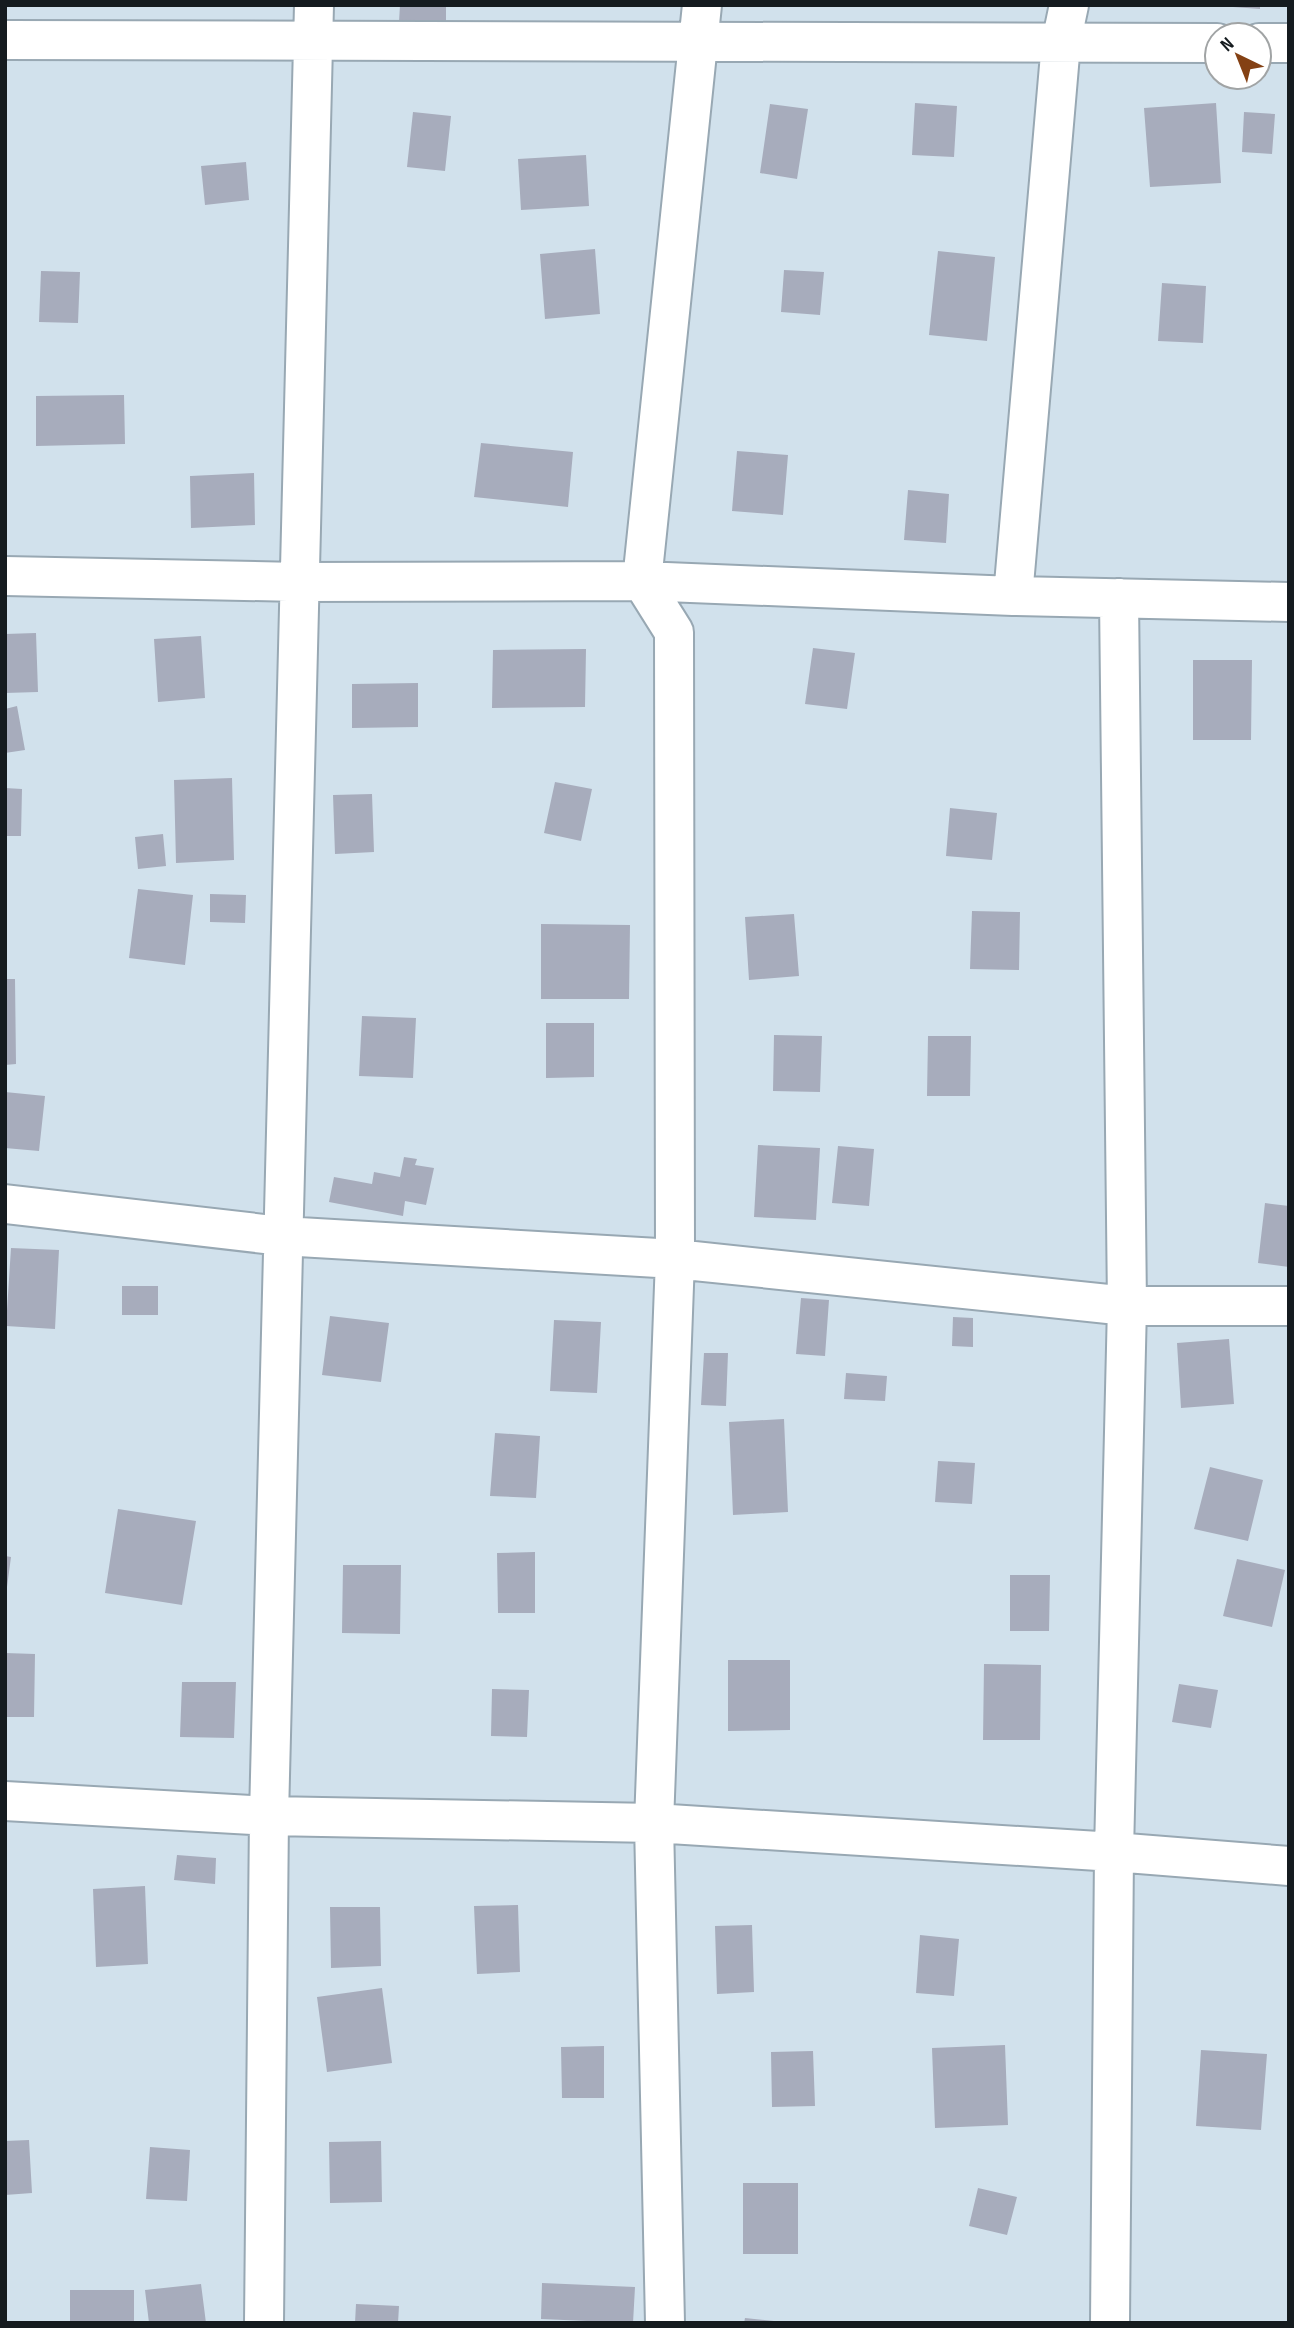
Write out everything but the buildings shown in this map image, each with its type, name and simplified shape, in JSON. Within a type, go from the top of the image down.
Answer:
[{"type":"street","points":[[1013,596],[1061,43],[1069,5]]},
{"type":"street","points":[[5,40],[313,23],[701,23],[1061,43],[1203,43]]},
{"type":"street","points":[[264,2323],[269,1816],[313,23]]},
{"type":"street","points":[[665,2323],[654,1823],[675,1259],[674,632],[642,581],[701,23]]},
{"type":"street","points":[[5,576],[299,582],[642,581],[1013,596],[1289,602]]},
{"type":"street","points":[[1110,2323],[1114,1852],[1127,1306],[1119,598]]},
{"type":"street","points":[[5,1204],[282,1236],[675,1259],[1127,1306],[1289,1306]]},
{"type":"street","points":[[5,1801],[269,1816],[654,1823],[1114,1852],[1289,1866]]}]
